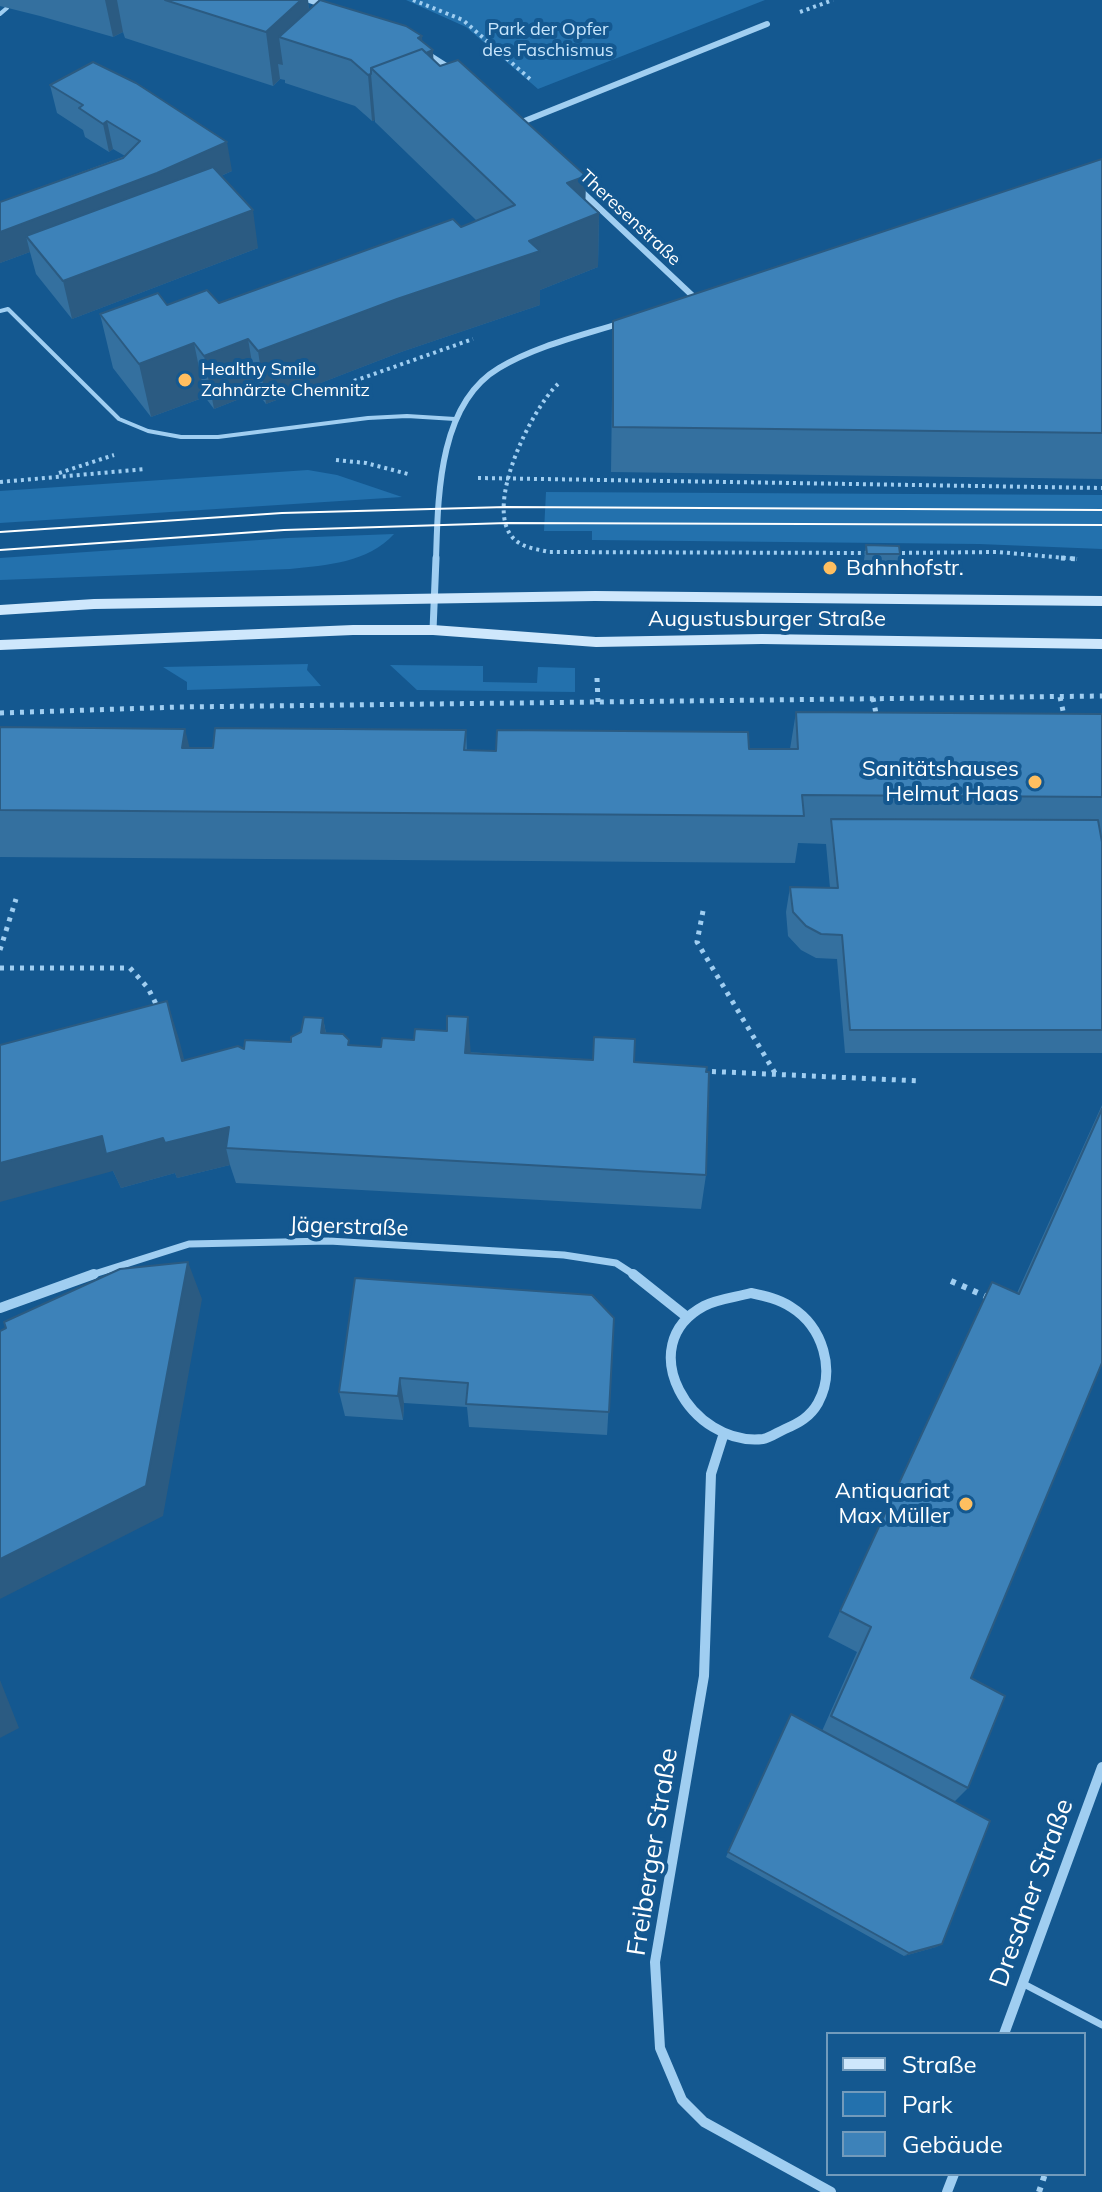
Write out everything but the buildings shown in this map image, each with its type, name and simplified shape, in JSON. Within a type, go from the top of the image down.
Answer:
[{"type":"main road","name":"Augustusburger Straße","points":[[0,610],[94,604],[623,596],[1102,601]]},
{"type":"main road","name":"Augustusburger Straße","points":[[0,645],[353,630],[433,630],[596,642],[762,639],[1102,644]]},
{"type":"street","points":[[309,0],[335,9]]},
{"type":"street","points":[[523,136],[512,125],[767,24]]},
{"type":"street","points":[[416,48],[456,73]]},
{"type":"street","name":"Theresenstraße","points":[[567,177],[696,299]]},
{"type":"street","points":[[685,303],[711,294]]},
{"type":"street","points":[[433,630],[442,478],[455,419],[465,400],[486,376],[528,355],[626,321]]},
{"type":"street","name":"Jägerstraße","points":[[0,1308],[67,1282],[189,1244],[329,1241],[564,1255],[616,1263],[648,1283],[687,1317]]},
{"type":"street","points":[[751,1293],[776,1299],[798,1310],[814,1328],[825,1350],[827,1373],[823,1396],[809,1416],[790,1431],[765,1438],[740,1438],[724,1433],[693,1415],[680,1398],[672,1376],[670,1355],[676,1335],[687,1317],[704,1303],[726,1295],[751,1293]]},
{"type":"street","name":"Freiberger Straße","points":[[724,1433],[711,1474],[704,1676],[655,1962],[660,2048],[682,2100],[704,2122],[831,2192]]},
{"type":"street","name":"Dresdner Straße","points":[[1005,2032],[1102,1767]]},
{"type":"lane","points":[[0,14],[7,8]]},
{"type":"lane","points":[[0,311],[8,309],[119,419],[136,430],[203,438],[399,415],[455,419]]},
{"type":"lane","points":[[1022,1983],[1102,2025]]},
{"type":"path","points":[[413,0],[463,20],[560,106]]},
{"type":"path","points":[[352,382],[487,334]]},
{"type":"path","points":[[560,383],[547,390],[523,435],[508,478],[506,507],[509,534],[521,545],[549,552],[875,553]]},
{"type":"path","points":[[0,482],[51,476],[107,458],[162,434]]},
{"type":"path","points":[[508,478],[1102,488]]},
{"type":"path","points":[[890,553],[998,552],[1089,560]]},
{"type":"path","points":[[0,713],[179,707],[1102,696]]},
{"type":"path","points":[[1060,697],[1066,729]]},
{"type":"path","points":[[873,698],[877,724]]},
{"type":"path","points":[[0,950],[16,899]]},
{"type":"path","points":[[703,911],[697,942],[776,1074]]},
{"type":"path","points":[[0,968],[130,968],[148,988],[163,1020]]},
{"type":"path","points":[[688,1070],[921,1081]]},
{"type":"path","points":[[951,1281],[1005,1305]]},
{"type":"green space","name":"Park der Opfer des Faschismus","points":[[406,0],[765,0],[538,89],[466,27]]},
{"type":"green space","points":[[308,470],[337,475],[402,497],[0,523],[0,491]]},
{"type":"green space","points":[[546,492],[1102,495],[1102,549],[979,544],[592,540],[592,531],[544,531]]},
{"type":"green space","points":[[394,534],[359,557],[318,566],[0,580],[0,558],[288,538]]},
{"type":"green space","points":[[308,664],[307,670],[321,686],[187,690],[187,682],[163,667]]},
{"type":"green space","points":[[390,665],[483,666],[483,682],[537,683],[538,667],[575,668],[575,692],[417,690]]},
{"type":"tram line","points":[[0,532],[282,513],[506,507],[1102,510]]},
{"type":"tram line","points":[[0,550],[284,530],[507,523],[1102,525]]},
{"type":"place","name":"Healthy Smile Zahnärzte Chemnitz","points":[[185,380]]},
{"type":"place","name":"Bahnhofstr.","points":[[830,568]]},
{"type":"place","name":"Sanitätshauses Helmut Haas","points":[[1035,782]]},
{"type":"place","name":"Antiquariat Max Müller","points":[[966,1504]]}]
